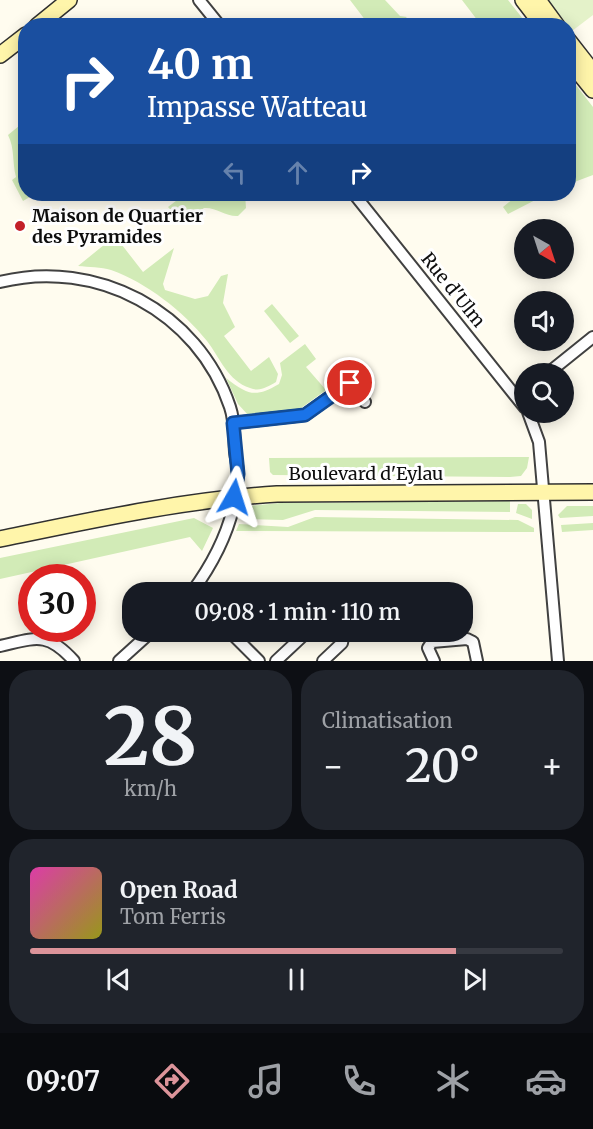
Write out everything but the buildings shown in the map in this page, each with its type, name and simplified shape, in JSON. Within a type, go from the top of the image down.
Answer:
[{"type":"main road","points":[[47,18],[69,0]]},
{"type":"main road","points":[[523,0],[537,18]]},
{"type":"main road","points":[[538,0],[551,18]]},
{"type":"main road","points":[[0,55],[18,41]]},
{"type":"main road","points":[[576,50],[593,72]]},
{"type":"main road","points":[[576,69],[593,90]]},
{"type":"main road","name":"Boulevard d'Eylau","points":[[0,539],[134,512],[234,497],[277,494],[593,492]]},
{"type":"street","points":[[199,0],[214,18]]},
{"type":"street","name":"Rue d'Ulm","points":[[360,201],[514,386]]},
{"type":"street","points":[[0,282],[29,274],[101,282],[132,294],[164,314],[201,353],[217,378],[230,407],[238,474],[225,535],[214,560],[199,582]]},
{"type":"street","points":[[561,363],[593,337]]},
{"type":"street","points":[[233,423],[305,415],[350,383],[365,402]]},
{"type":"street","points":[[532,423],[539,442],[558,661]]},
{"type":"street","points":[[0,646],[44,638],[60,646],[74,661]]},
{"type":"street","points":[[434,661],[428,648],[432,642],[466,639],[473,642],[477,661]]},
{"type":"street","points":[[118,661],[140,642]]},
{"type":"street","points":[[240,642],[259,661]]},
{"type":"street","points":[[276,661],[296,642]]},
{"type":"street","points":[[323,661],[342,642]]},
{"type":"green space","points":[[350,0],[385,0],[400,16],[407,17],[406,18],[364,18]]},
{"type":"green space","points":[[462,0],[508,0],[522,18],[476,18]]},
{"type":"green space","points":[[548,0],[593,0],[593,15],[576,28],[576,18],[562,18]]},
{"type":"green space","points":[[576,85],[593,107],[593,175],[576,181]]},
{"type":"green space","points":[[18,127],[18,191],[12,180],[16,177],[12,145],[8,135]]},
{"type":"green space","points":[[176,201],[246,201],[246,208],[238,216],[204,208],[186,220],[168,207]]},
{"type":"green space","points":[[510,201],[533,201],[508,214],[503,207]]},
{"type":"green space","points":[[115,236],[143,272],[174,248],[163,284],[165,290],[195,299],[208,296],[221,276],[228,274],[223,303],[235,327],[224,336],[251,371],[269,357],[278,374],[276,382],[257,389],[242,385],[230,375],[207,341],[164,299],[138,282],[111,270],[78,266]]},
{"type":"green space","points":[[272,304],[299,336],[290,343],[264,311]]},
{"type":"green space","points":[[305,344],[316,359],[306,367],[326,390],[297,411],[248,415],[238,404],[226,378],[252,393],[271,388],[279,384],[282,375],[280,363]]},
{"type":"green space","points":[[529,457],[527,468],[521,476],[510,477],[273,475],[270,472],[269,458]]},
{"type":"green space","points":[[510,501],[510,512],[315,510],[283,520],[246,519],[244,515],[249,506],[280,503]]},
{"type":"green space","points":[[518,504],[526,504],[532,510],[532,519],[516,513]]},
{"type":"green space","points":[[567,506],[593,506],[593,516],[560,518],[558,515]]},
{"type":"green space","points":[[315,517],[518,520],[534,528],[534,532],[236,531],[239,524],[288,527]]},
{"type":"green space","points":[[194,518],[213,528],[202,551],[190,537],[68,564],[18,564],[18,575],[0,579],[0,558]]},
{"type":"green space","points":[[593,523],[593,530],[562,532],[561,525]]},
{"type":"place","name":"Maison de Quartier des Pyramides","points":[[20,226]]},
{"type":"route","points":[[234,497],[238,474],[233,423],[305,415],[350,383]]}]
